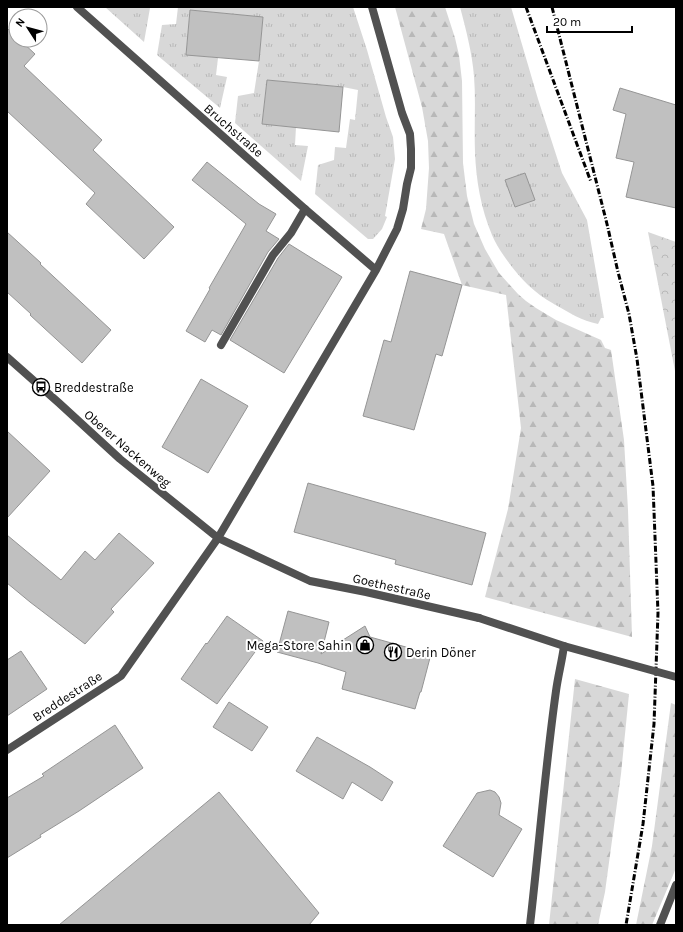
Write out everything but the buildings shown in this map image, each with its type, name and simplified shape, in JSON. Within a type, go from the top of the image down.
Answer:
[{"type":"street","name":"Bruchstraße","points":[[77,7],[376,270]]},
{"type":"street","name":"Breddestraße","points":[[7,750],[121,676],[218,538],[376,270],[397,229],[403,209],[406,184],[411,168],[410,134],[402,112],[372,7]]},
{"type":"street","points":[[221,345],[273,255],[291,234],[305,209]]},
{"type":"street","name":"Oberer Nackenweg","points":[[7,357],[120,459],[218,538]]},
{"type":"street","name":"Goethestraße","points":[[218,538],[310,581],[366,592],[479,618],[564,646],[676,677]]},
{"type":"street","points":[[530,925],[550,735],[564,646]]},
{"type":"street","points":[[660,925],[676,885]]},
{"type":"green space","points":[[105,7],[150,8],[144,42]]},
{"type":"green space","points":[[178,7],[353,7],[393,137],[395,159],[385,216],[387,217],[382,229],[373,239],[368,239],[315,194],[318,165],[334,160],[335,147],[346,148],[350,119],[355,120],[358,90],[343,87],[267,80],[262,124],[296,127],[295,145],[308,146],[301,181],[235,123],[238,96],[254,93],[259,61],[263,17],[190,10],[186,54],[218,58],[216,75],[227,77],[220,108],[157,55],[162,25],[176,24]]},
{"type":"green space","points":[[395,7],[445,7],[459,55],[462,81],[463,163],[467,196],[474,224],[485,249],[499,273],[518,294],[536,308],[556,320],[601,340],[605,348],[611,350],[624,440],[632,637],[485,597],[508,509],[521,428],[506,295],[462,285],[444,234],[421,229],[426,209],[429,168],[428,141],[422,107]]},
{"type":"green space","points":[[460,7],[511,7],[538,99],[562,173],[587,220],[604,318],[601,318],[598,324],[586,321],[570,313],[532,289],[509,263],[492,235],[482,205],[478,184],[475,152],[474,76],[467,33]]},
{"type":"green space","points":[[648,232],[676,242],[676,376]]},
{"type":"green space","points":[[575,679],[629,694],[621,774],[605,892],[598,925],[549,925]]},
{"type":"green space","points":[[671,703],[676,705],[676,868],[652,925],[636,925],[652,846]]},
{"type":"railway","points":[[526,7],[591,182]]},
{"type":"railway","points":[[552,7],[629,314],[637,359],[653,486],[658,613],[654,724],[643,824],[626,925]]},
{"type":"place","name":"Breddestraße","points":[[41,387]]},
{"type":"place","name":"Mega-Store Sahin","points":[[365,645]]},
{"type":"place","name":"Derin Döner","points":[[393,652]]}]
